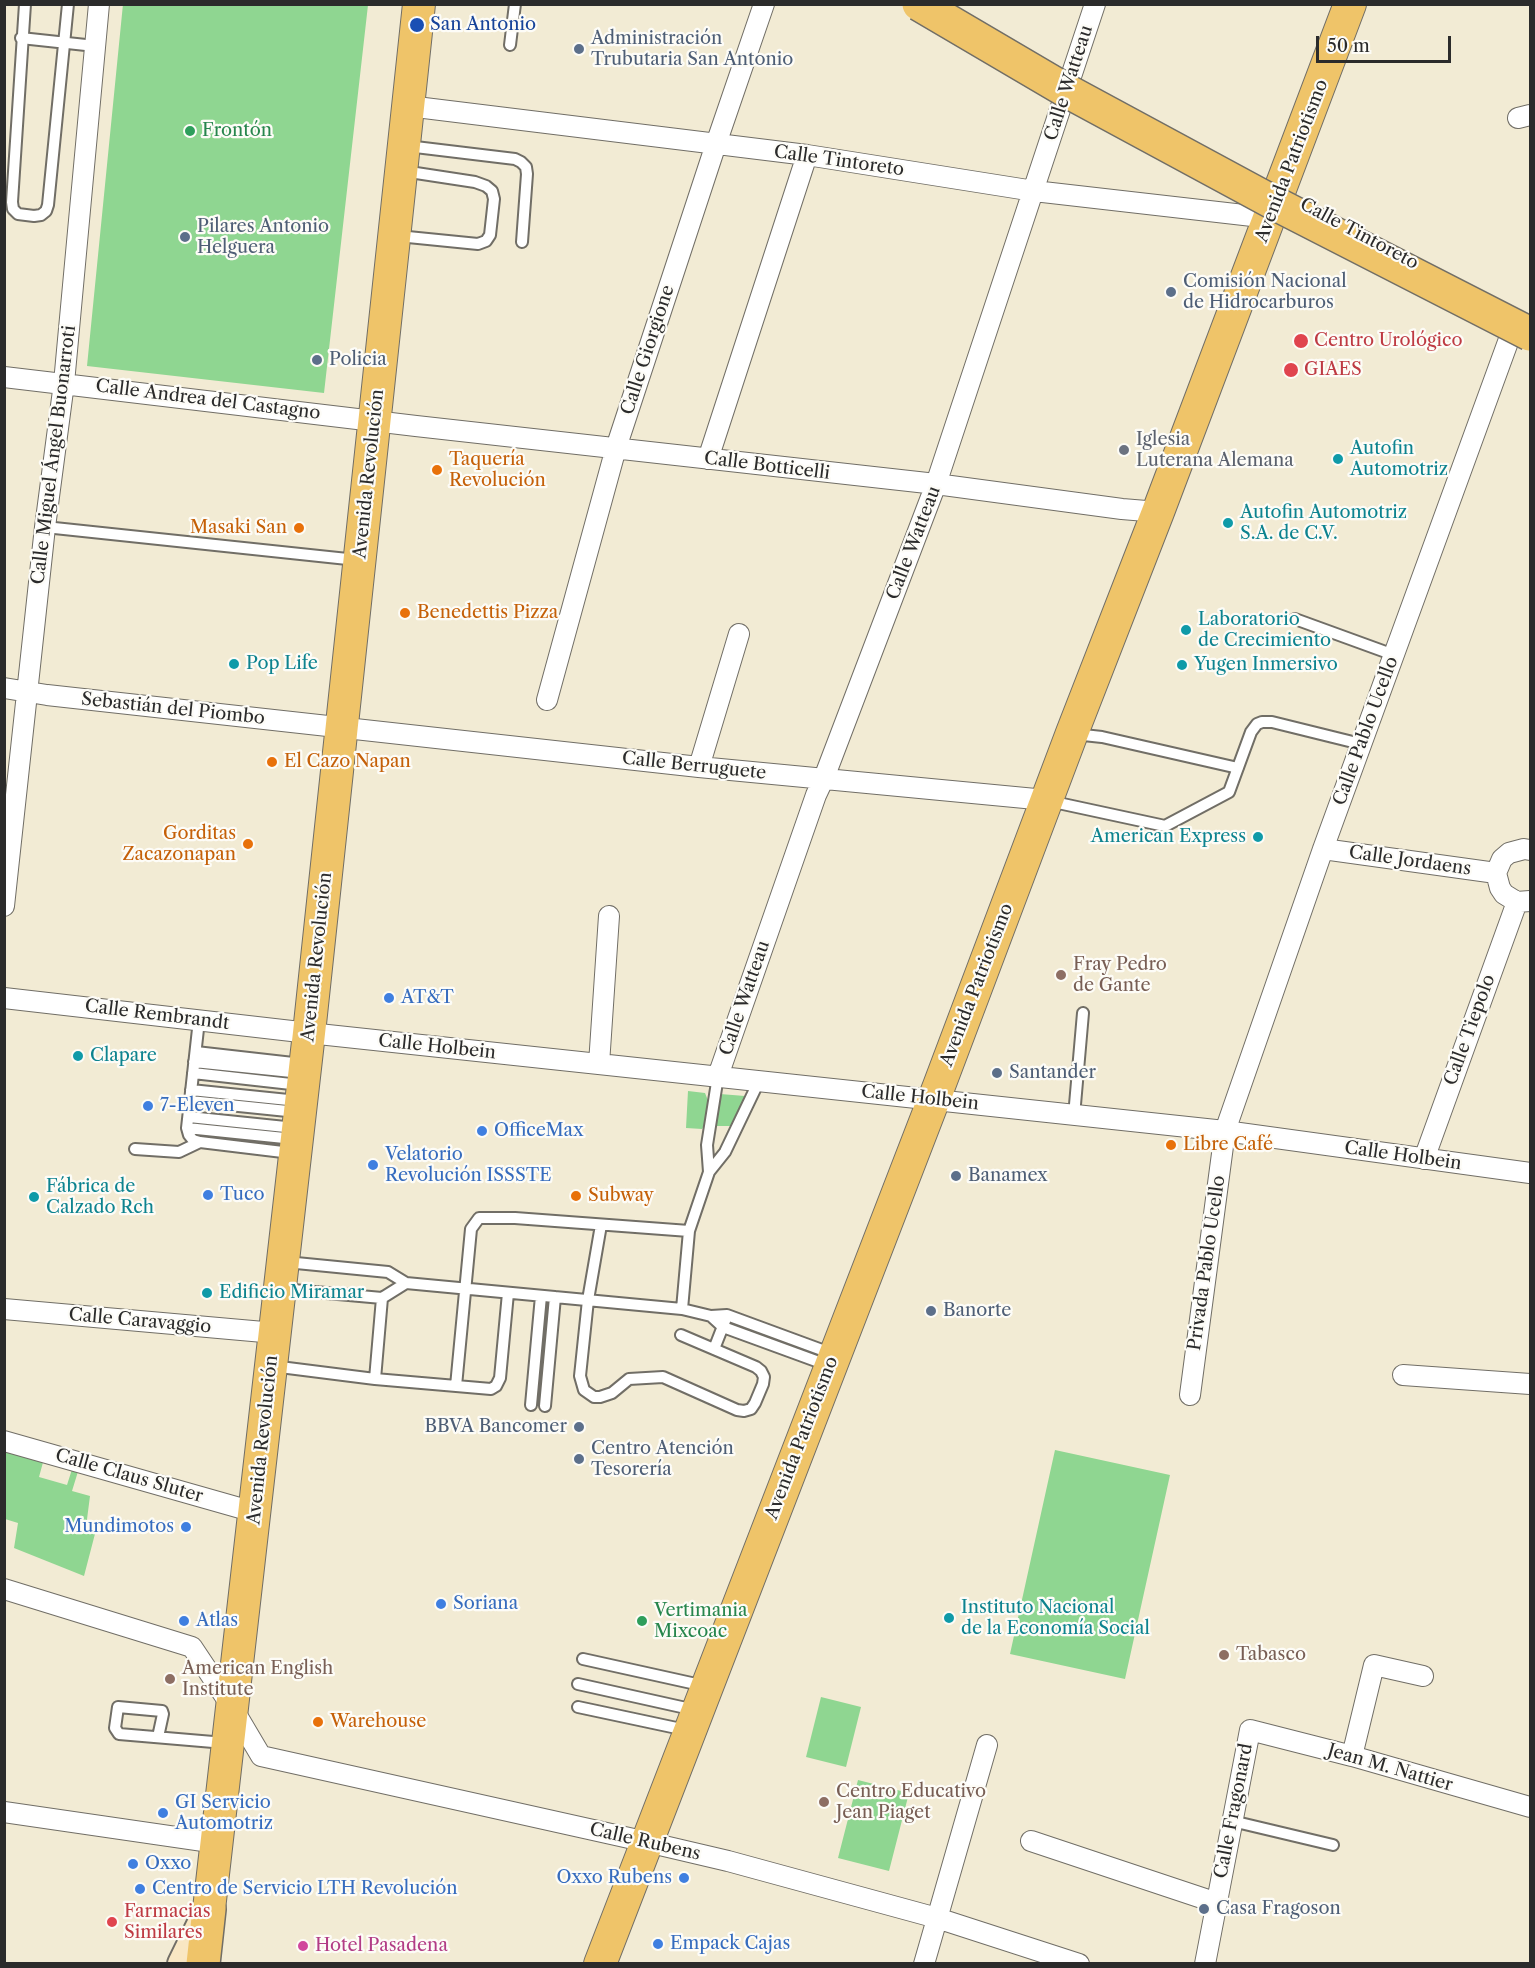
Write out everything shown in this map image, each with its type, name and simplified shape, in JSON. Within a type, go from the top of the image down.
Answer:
[{"type":"highway","points":[[919,4],[1067,91],[1278,205],[1526,333]]},
{"type":"highway","points":[[203,1964],[209,1909]]},
{"type":"main road","name":"Calle Tintoreto","points":[[906,4],[1275,205],[1526,333]]},
{"type":"main road","name":"Calle Tintoreto","points":[[936,4],[1066,91]]},
{"type":"main road","name":"Avenida Patriotismo","points":[[600,1964],[1158,512],[1350,4]]},
{"type":"main road","name":"Avenida Revolución","points":[[220,1964],[209,1909],[301,1107],[419,6]]},
{"type":"main road","name":"Avenida Revolución","points":[[182,1964],[209,1909]]},
{"type":"street","name":"Calle Miguel Ángel Buonarroti","points":[[4,906],[45,527],[64,383],[99,4]]},
{"type":"street","name":"Calle Giorgione","points":[[547,700],[616,448],[764,4]]},
{"type":"street","name":"Calle Watteau","points":[[718,1076],[812,807],[936,484],[1095,4]]},
{"type":"street","name":"Calle Tintoreto","points":[[408,106],[807,155],[1034,190],[1275,205]]},
{"type":"street","points":[[708,459],[807,155]]},
{"type":"street","name":"Calle Pablo Ucello","points":[[1225,1131],[1323,849],[1394,655],[1526,333]]},
{"type":"street","name":"Calle Andrea del Castagno","points":[[4,377],[375,421]]},
{"type":"street","name":"Calle Botticelli","points":[[375,421],[936,484],[1158,512]]},
{"type":"street","points":[[699,767],[739,634]]},
{"type":"street","name":"Sebastián del Piombo","points":[[4,688],[342,728]]},
{"type":"street","name":"Calle Berruguete","points":[[342,728],[699,767],[1046,800]]},
{"type":"street","name":"Calle Jordaens","points":[[1323,849],[1496,873]]},
{"type":"street","points":[[1524,901],[1504,894],[1496,873],[1498,866],[1509,853],[1524,849],[1530,850]]},
{"type":"street","name":"Calle Tiepolo","points":[[1424,1159],[1524,901]]},
{"type":"street","points":[[599,1064],[609,916]]},
{"type":"street","name":"Calle Rembrandt","points":[[4,998],[309,1033]]},
{"type":"street","name":"Calle Holbein","points":[[309,1033],[1225,1131],[1530,1173]]},
{"type":"street","name":"Privada Pablo Ucello","points":[[1190,1395],[1225,1131]]},
{"type":"street","name":"Calle Caravaggio","points":[[4,1309],[275,1333]]},
{"type":"street","points":[[1403,1375],[1530,1384]]},
{"type":"street","name":"Calle Claus Sluter","points":[[4,1441],[254,1512]]},
{"type":"street","name":"Calle Rubens","points":[[4,1589],[192,1647],[261,1756],[728,1862],[938,1918],[1079,1964]]},
{"type":"street","points":[[1352,1756],[1374,1665],[1423,1676]]},
{"type":"street","name":"Jean M. Nattier","points":[[1250,1730],[1352,1756],[1530,1807]]},
{"type":"street","name":"Calle Fragonard","points":[[1205,1964],[1250,1730]]},
{"type":"street","points":[[924,1964],[987,1744]]},
{"type":"street","points":[[4,1812],[217,1843]]},
{"type":"street","points":[[1031,1841],[1217,1903]]},
{"type":"lane","points":[[25,4],[12,202],[13,209],[25,216],[41,215],[46,211],[48,205],[68,4]]},
{"type":"lane","points":[[510,45],[515,4]]},
{"type":"lane","points":[[21,38],[94,46]]},
{"type":"lane","points":[[394,236],[478,244],[486,241],[490,235],[494,199],[492,191],[486,186],[403,158]]},
{"type":"lane","points":[[403,158],[515,159],[521,162],[526,167],[527,174],[522,242]]},
{"type":"lane","points":[[45,527],[360,560]]},
{"type":"lane","points":[[1295,619],[1394,655]]},
{"type":"lane","points":[[1046,800],[1165,826],[1229,792],[1251,732],[1257,724],[1272,722],[1361,744]]},
{"type":"lane","points":[[1072,734],[1102,737],[1238,768]]},
{"type":"lane","points":[[1074,1116],[1083,1013]]},
{"type":"lane","points":[[199,1020],[188,1122],[189,1135],[200,1143]]},
{"type":"lane","points":[[195,1057],[301,1107]]},
{"type":"lane","points":[[193,1073],[301,1107]]},
{"type":"lane","points":[[709,1172],[707,1145],[718,1076]]},
{"type":"lane","points":[[682,1309],[689,1231],[709,1172],[725,1152],[759,1081]]},
{"type":"lane","points":[[191,1095],[301,1107]]},
{"type":"lane","points":[[188,1122],[301,1107]]},
{"type":"lane","points":[[135,1149],[179,1152],[301,1107]]},
{"type":"lane","points":[[456,1386],[471,1229],[479,1218],[515,1218],[689,1231]]},
{"type":"lane","points":[[601,1225],[588,1300],[580,1376],[582,1386],[588,1394],[600,1397],[612,1393],[629,1379],[663,1377],[737,1410],[751,1409],[763,1384],[764,1377],[761,1371],[681,1335]]},
{"type":"lane","points":[[281,1275],[388,1272],[406,1283],[682,1309],[711,1316],[728,1315],[832,1360]]},
{"type":"lane","points":[[281,1275],[382,1298],[406,1283]]},
{"type":"lane","points":[[271,1366],[375,1379],[491,1389],[499,1383],[508,1293]]},
{"type":"lane","points":[[531,1405],[541,1296]]},
{"type":"lane","points":[[545,1406],[555,1297]]},
{"type":"lane","points":[[375,1379],[382,1298]]},
{"type":"lane","points":[[714,1349],[728,1315]]},
{"type":"lane","points":[[711,1316],[723,1327],[832,1360]]},
{"type":"lane","points":[[583,1659],[698,1709]]},
{"type":"lane","points":[[578,1684],[698,1709]]},
{"type":"lane","points":[[158,1737],[162,1711],[118,1707],[115,1728],[119,1734],[228,1743]]},
{"type":"lane","points":[[578,1707],[698,1709]]},
{"type":"lane","points":[[1233,1821],[1333,1845]]},
{"type":"green space","points":[[123,4],[368,5],[324,393],[87,366]]},
{"type":"green space","points":[[688,1091],[705,1093],[709,1103],[707,1121],[702,1129],[686,1128]]},
{"type":"green space","points":[[720,1094],[745,1096],[732,1126],[715,1126]]},
{"type":"green space","points":[[4,1444],[45,1455],[39,1477],[67,1485],[74,1463],[80,1465],[72,1491],[90,1496],[86,1527],[96,1530],[84,1576],[14,1548],[18,1523],[5,1519]]},
{"type":"green space","points":[[1055,1450],[1170,1475],[1125,1679],[1010,1654]]},
{"type":"green space","points":[[821,1697],[861,1707],[846,1767],[806,1757]]},
{"type":"green space","points":[[858,1780],[909,1793],[889,1871],[838,1858]]},
{"type":"place","name":"San Antonio","points":[[417,25]]},
{"type":"place","name":"Administración Trubutaria San Antonio","points":[[579,49]]},
{"type":"place","name":"Frontón","points":[[190,131]]},
{"type":"place","name":"Pilares Antonio Helguera","points":[[185,237]]},
{"type":"place","name":"Comisión Nacional de Hidrocarburos","points":[[1171,292]]},
{"type":"place","name":"Centro Urológico","points":[[1301,341]]},
{"type":"place","name":"Policia","points":[[317,360]]},
{"type":"place","name":"GIAES","points":[[1291,370]]},
{"type":"place","name":"Iglesia Luterana Alemana","points":[[1124,450]]},
{"type":"place","name":"Autofin Automotriz","points":[[1338,459]]},
{"type":"place","name":"Taquería Revolución","points":[[437,470]]},
{"type":"place","name":"Autofin Automotriz S.A. de C.V.","points":[[1228,523]]},
{"type":"place","name":"Masaki San","points":[[299,528]]},
{"type":"place","name":"Benedettis Pizza","points":[[405,613]]},
{"type":"place","name":"Laboratorio de Crecimiento","points":[[1186,630]]},
{"type":"place","name":"Pop Life","points":[[234,664]]},
{"type":"place","name":"Yugen Inmersivo","points":[[1182,665]]},
{"type":"place","name":"El Cazo Napan","points":[[272,762]]},
{"type":"place","name":"American Express","points":[[1258,837]]},
{"type":"place","name":"Gorditas Zacazonapan","points":[[248,844]]},
{"type":"place","name":"Fray Pedro de Gante","points":[[1061,975]]},
{"type":"place","name":"AT&T","points":[[389,998]]},
{"type":"place","name":"Clapare","points":[[78,1056]]},
{"type":"place","name":"Santander","points":[[997,1073]]},
{"type":"place","name":"7-Eleven","points":[[148,1106]]},
{"type":"place","name":"OfficeMax","points":[[482,1131]]},
{"type":"place","name":"Libre Café","points":[[1171,1145]]},
{"type":"place","name":"Velatorio Revolución ISSSTE","points":[[373,1165]]},
{"type":"place","name":"Banamex","points":[[956,1176]]},
{"type":"place","name":"Tuco","points":[[208,1195]]},
{"type":"place","name":"Subway","points":[[576,1196]]},
{"type":"place","name":"Fábrica de Calzado Rch","points":[[34,1197]]},
{"type":"place","name":"Edificio Miramar","points":[[207,1293]]},
{"type":"place","name":"Banorte","points":[[931,1311]]},
{"type":"place","name":"BBVA Bancomer","points":[[579,1427]]},
{"type":"place","name":"Centro Atención Tesorería","points":[[579,1459]]},
{"type":"place","name":"Mundimotos","points":[[186,1527]]},
{"type":"place","name":"Soriana","points":[[441,1604]]},
{"type":"place","name":"Instituto Nacional de la Economía Social","points":[[949,1618]]},
{"type":"place","name":"Atlas","points":[[184,1621]]},
{"type":"place","name":"Vertimania Mixcoac","points":[[642,1621]]},
{"type":"place","name":"Tabasco","points":[[1224,1655]]},
{"type":"place","name":"American English Institute","points":[[170,1679]]},
{"type":"place","name":"Warehouse","points":[[318,1722]]},
{"type":"place","name":"Centro Educativo Jean Piaget","points":[[824,1802]]},
{"type":"place","name":"GI Servicio Automotriz","points":[[163,1813]]},
{"type":"place","name":"Oxxo","points":[[133,1864]]},
{"type":"place","name":"Oxxo Rubens","points":[[684,1878]]},
{"type":"place","name":"Centro de Servicio LTH Revolución","points":[[140,1889]]},
{"type":"place","name":"Casa Fragoson","points":[[1204,1909]]},
{"type":"place","name":"Farmacias Similares","points":[[112,1922]]},
{"type":"place","name":"Empack Cajas","points":[[658,1944]]},
{"type":"place","name":"Hotel Pasadena","points":[[303,1946]]}]
